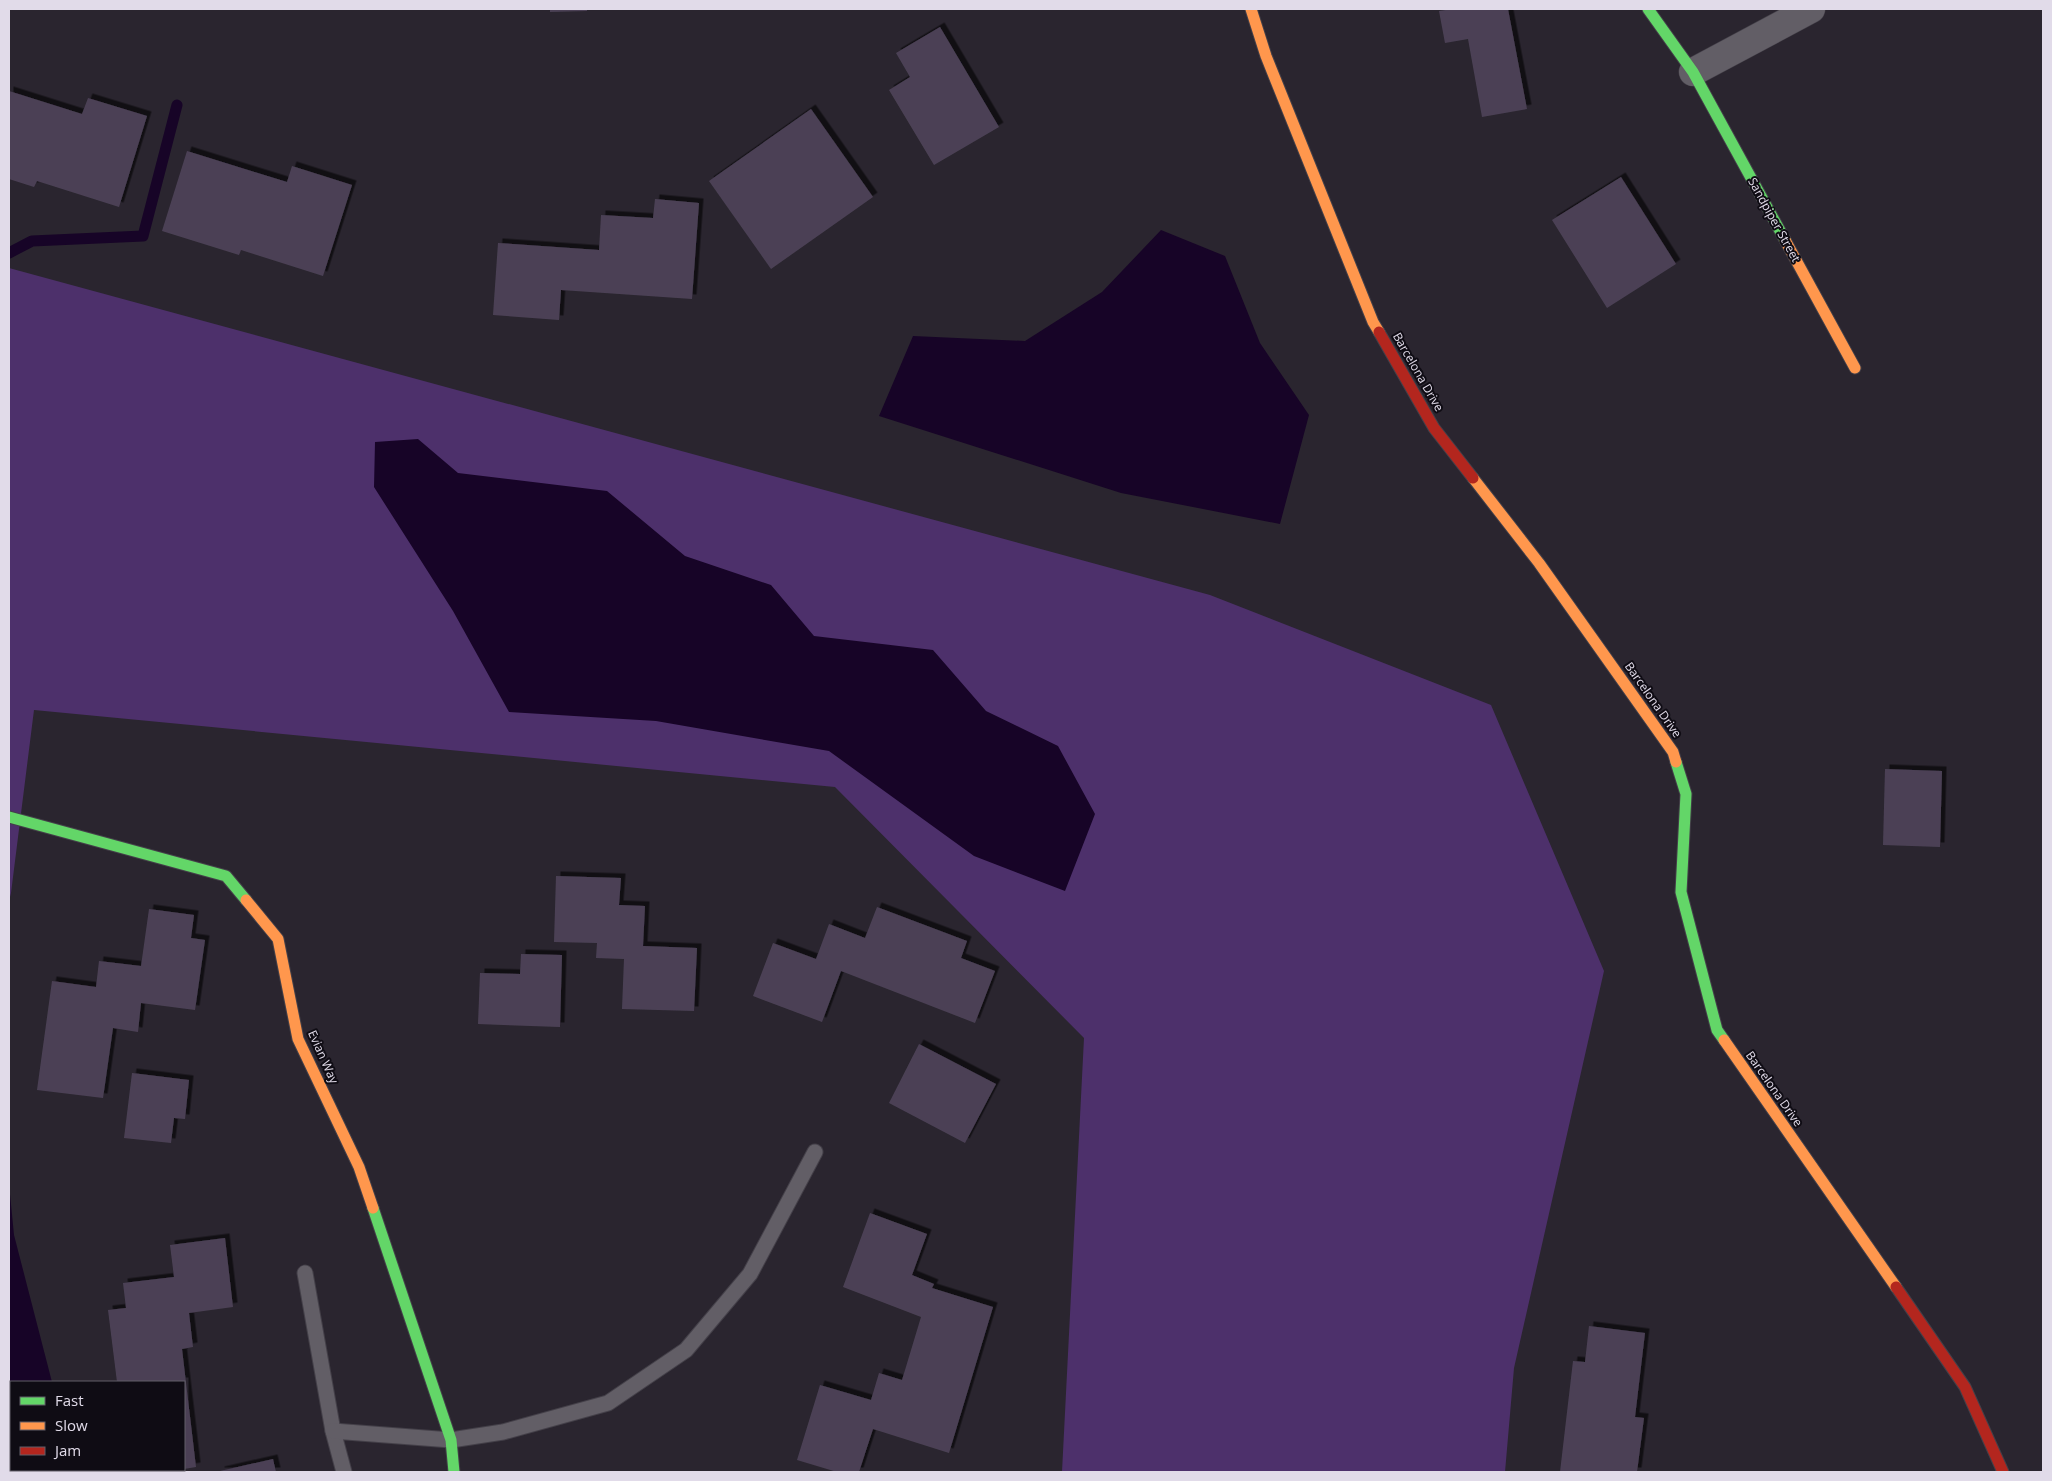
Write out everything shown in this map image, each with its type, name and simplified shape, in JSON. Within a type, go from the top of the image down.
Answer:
[{"type":"street","name":"Barcelona Drive","points":[[1251,9],[1266,56],[1373,322],[1434,428],[1539,563],[1673,752],[1686,794],[1681,892],[1717,1030],[1965,1387],[2003,1472]]},
{"type":"street","name":"Sandpiper Street","points":[[1648,9],[1693,72],[1855,368]]},
{"type":"street","points":[[1693,72],[1811,9]]},
{"type":"street","name":"Evian Way","points":[[9,817],[226,876],[278,939],[298,1039],[359,1167],[451,1440],[454,1472]]},
{"type":"lane","points":[[334,1431],[451,1440],[503,1432],[608,1403],[686,1350],[750,1274],[815,1152]]},
{"type":"lane","points":[[305,1274],[334,1431],[344,1472]]},
{"type":"shaded area","points":[[1161,230],[1225,256],[1260,343],[1309,415],[1280,524],[1121,493],[879,416],[913,336],[1025,341],[1102,292]]},
{"type":"shaded area","points":[[9,268],[1210,595],[1491,705],[1604,971],[1514,1368],[1505,1472],[1062,1472],[1084,1038],[835,787],[34,710],[9,901]]},
{"type":"shaded area","points":[[418,439],[458,473],[607,491],[685,556],[771,585],[814,636],[933,650],[986,711],[1058,746],[1095,814],[1065,891],[974,856],[829,751],[656,721],[509,712],[453,611],[374,487],[375,442]]},
{"type":"shaded area","points":[[9,1184],[14,1235],[52,1381],[10,1381],[10,1471],[74,1472],[9,1472]]},
{"type":"building","points":[[550,9],[587,9],[587,11],[550,12]]},
{"type":"building","points":[[1452,9],[1508,9],[1527,109],[1482,117],[1468,39],[1445,43],[1439,11]]},
{"type":"building","points":[[940,27],[999,127],[934,165],[889,90],[910,77],[896,53]]},
{"type":"building","points":[[9,91],[82,114],[88,98],[147,116],[119,207],[37,181],[34,187],[9,179]]},
{"type":"building","points":[[811,109],[873,197],[771,269],[709,181]]},
{"type":"building","points":[[187,151],[287,182],[292,166],[352,185],[323,276],[241,250],[239,255],[162,231]]},
{"type":"building","points":[[1621,177],[1676,264],[1607,308],[1552,220]]},
{"type":"building","points":[[655,199],[699,203],[692,299],[561,290],[559,320],[493,315],[498,243],[599,250],[601,215],[653,218]]},
{"type":"building","points":[[1885,769],[1942,771],[1940,847],[1883,845]]},
{"type":"building","points":[[556,876],[621,878],[619,905],[645,906],[643,946],[697,948],[694,1011],[622,1009],[624,959],[596,958],[597,943],[554,942]]},
{"type":"building","points":[[877,907],[967,941],[961,958],[995,971],[975,1023],[841,971],[822,1022],[753,996],[773,943],[816,959],[829,924],[865,938]]},
{"type":"building","points":[[149,909],[194,915],[191,938],[205,940],[195,1010],[141,1003],[138,1032],[113,1028],[103,1098],[37,1090],[52,981],[96,987],[99,961],[141,966]]},
{"type":"building","points":[[521,954],[562,955],[560,1027],[478,1024],[480,973],[520,974]]},
{"type":"building","points":[[919,1044],[996,1084],[965,1143],[889,1103]]},
{"type":"building","points":[[132,1073],[189,1080],[185,1119],[174,1118],[171,1143],[124,1138]]},
{"type":"building","points":[[870,1213],[927,1234],[912,1275],[934,1284],[932,1288],[993,1307],[949,1453],[873,1429],[859,1472],[837,1472],[797,1460],[820,1385],[871,1400],[879,1373],[902,1380],[921,1317],[843,1287]]},
{"type":"building","points":[[225,1238],[233,1307],[189,1313],[193,1347],[182,1349],[196,1467],[185,1469],[185,1381],[117,1381],[108,1310],[126,1308],[123,1283],[174,1277],[170,1245]]},
{"type":"building","points":[[1589,1326],[1645,1333],[1635,1417],[1644,1418],[1637,1472],[1560,1472],[1573,1361],[1585,1362]]},
{"type":"building","points":[[273,1459],[276,1472],[220,1472],[220,1471]]},
{"type":"building","points":[[128,1471],[168,1471],[128,1472]]},
{"type":"waterway","points":[[9,253],[32,241],[143,236],[177,105]]},
{"type":"traffic: fast","points":[[1648,9],[1693,72],[1785,240]]},
{"type":"traffic: fast","points":[[1676,762],[1686,794],[1681,892],[1717,1030],[1724,1040]]},
{"type":"traffic: fast","points":[[9,817],[226,876],[246,900]]},
{"type":"traffic: fast","points":[[373,1208],[451,1440],[454,1472]]},
{"type":"traffic: slow","points":[[1251,9],[1266,56],[1373,322],[1379,332]]},
{"type":"traffic: slow","points":[[1785,240],[1855,368]]},
{"type":"traffic: slow","points":[[1473,478],[1539,563],[1673,752],[1676,762]]},
{"type":"traffic: slow","points":[[246,900],[278,939],[298,1039],[359,1167],[373,1208]]},
{"type":"traffic: slow","points":[[1724,1040],[1896,1287]]},
{"type":"traffic: jam","points":[[1379,332],[1434,428],[1473,478]]},
{"type":"traffic: jam","points":[[1896,1287],[1965,1387],[2003,1472]]}]
